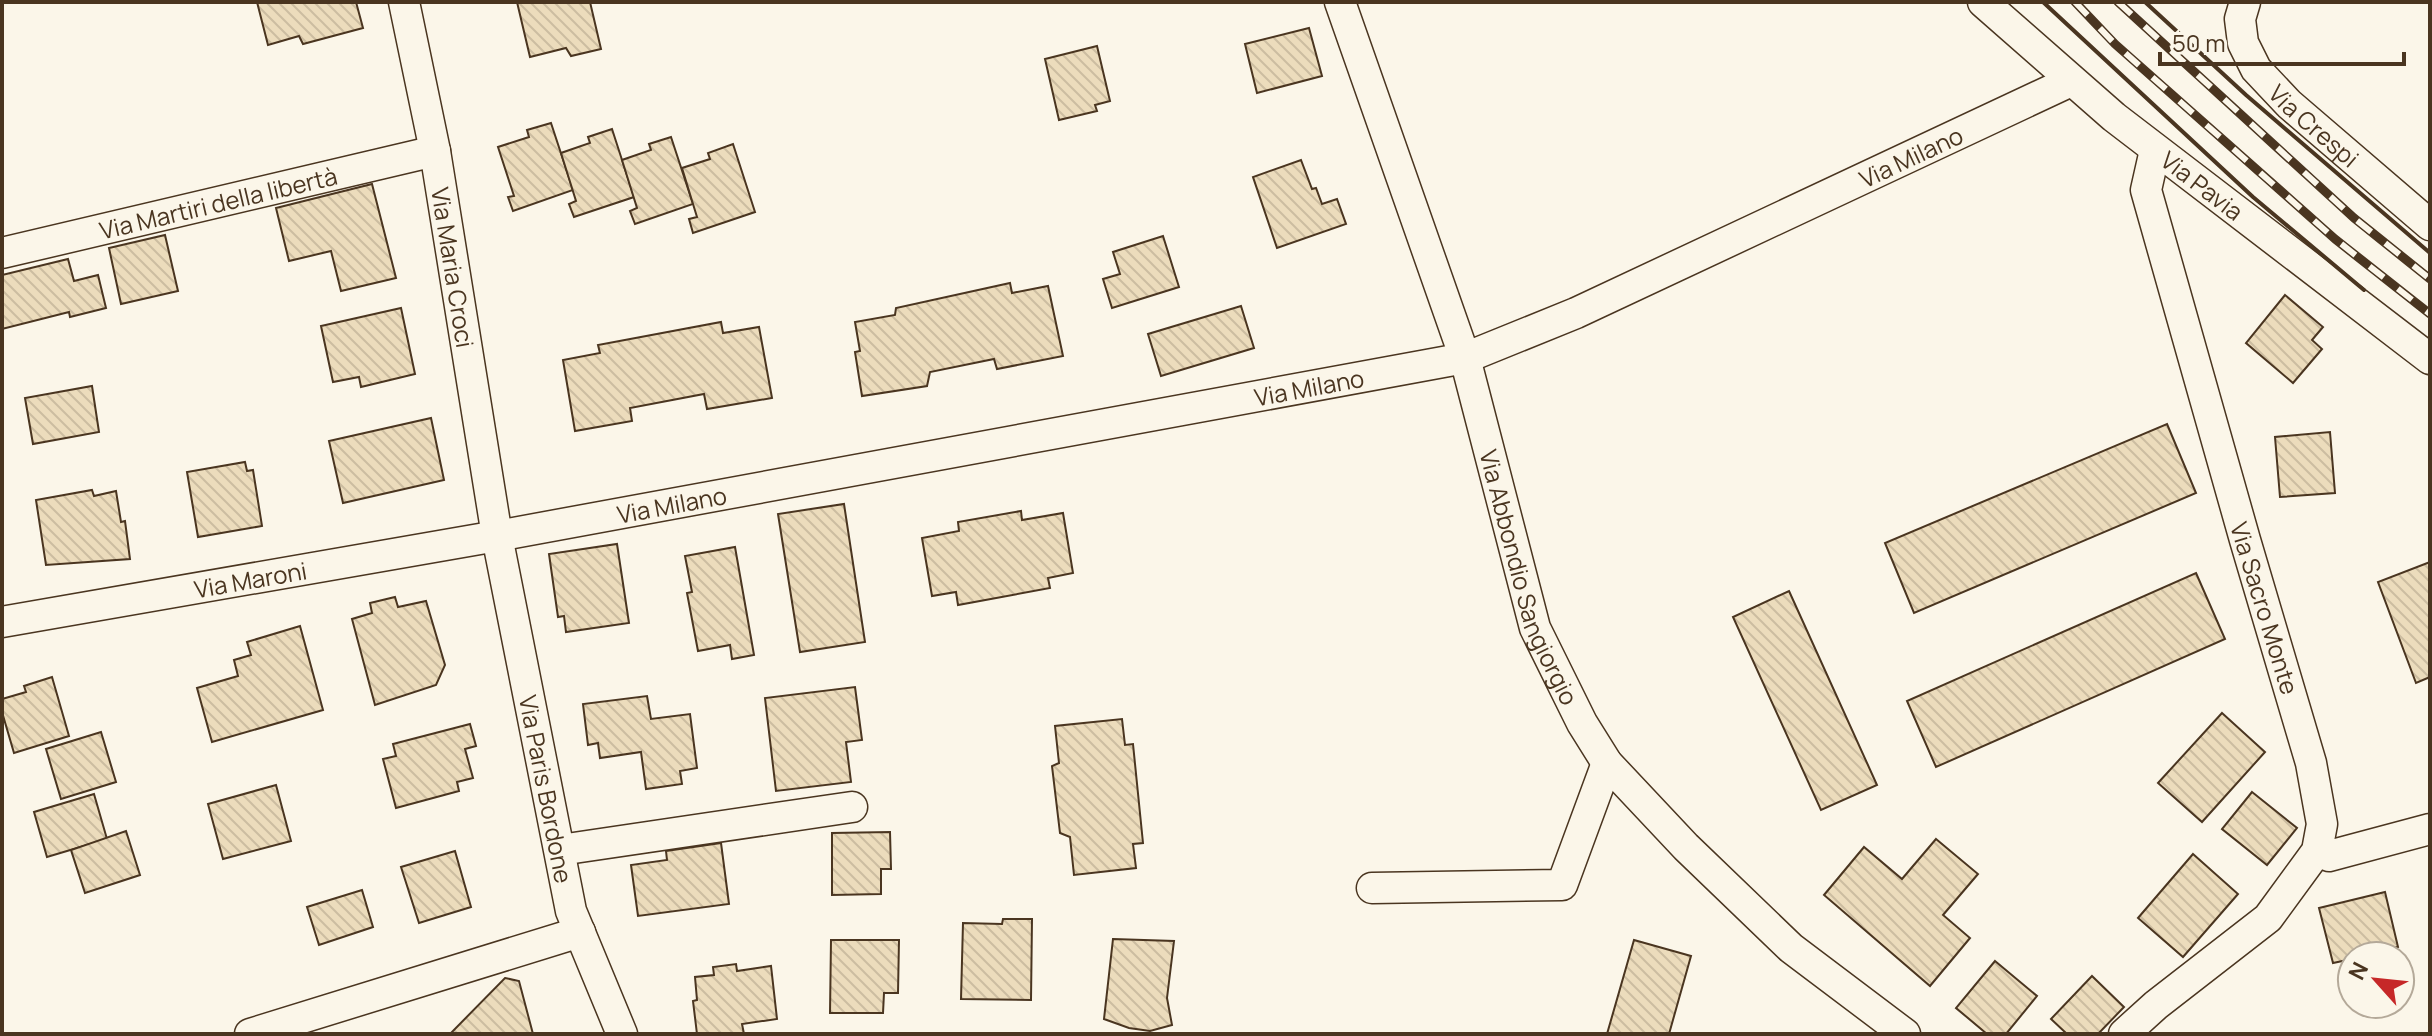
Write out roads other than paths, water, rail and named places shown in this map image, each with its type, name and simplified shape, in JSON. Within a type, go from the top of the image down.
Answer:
[{"type":"street","name":"Via Maria Croci","points":[[404,2],[435,151],[497,536]]},
{"type":"street","name":"Via Abbondio Sangiorgio","points":[[1340,2],[1465,358],[1535,628],[1582,723],[1607,763],[1686,847],[1791,948],[1905,1034]]},
{"type":"street","name":"Via Pavia","points":[[1983,2],[2071,81],[2155,150],[2430,359]]},
{"type":"street","name":"Via Crespi","points":[[2245,2],[2240,19],[2243,43],[2256,69],[2289,104],[2430,225]]},
{"type":"street","name":"Via Milano","points":[[497,536],[1465,358],[1576,313],[2071,81]]},
{"type":"street","name":"Via Sacro Monte","points":[[2155,150],[2146,190],[2311,763],[2322,824],[2317,851]]},
{"type":"street","name":"Via Martiri della libertà","points":[[2,253],[435,151]]},
{"type":"street","name":"Via Maroni","points":[[2,622],[497,536]]},
{"type":"street","name":"Via Paris Bordone","points":[[497,536],[571,911],[622,1034]]},
{"type":"street","points":[[1372,888],[1562,885],[1607,763]]},
{"type":"street","points":[[560,850],[852,807]]},
{"type":"street","points":[[2124,1034],[2159,1020],[2268,918],[2317,851],[2329,856],[2430,829]]},
{"type":"street","points":[[250,1034],[580,932]]},
{"type":"railway","points":[[2075,2],[2115,44],[2335,239],[2430,314]]},
{"type":"railway","points":[[2118,2],[2354,218],[2430,279]]}]
